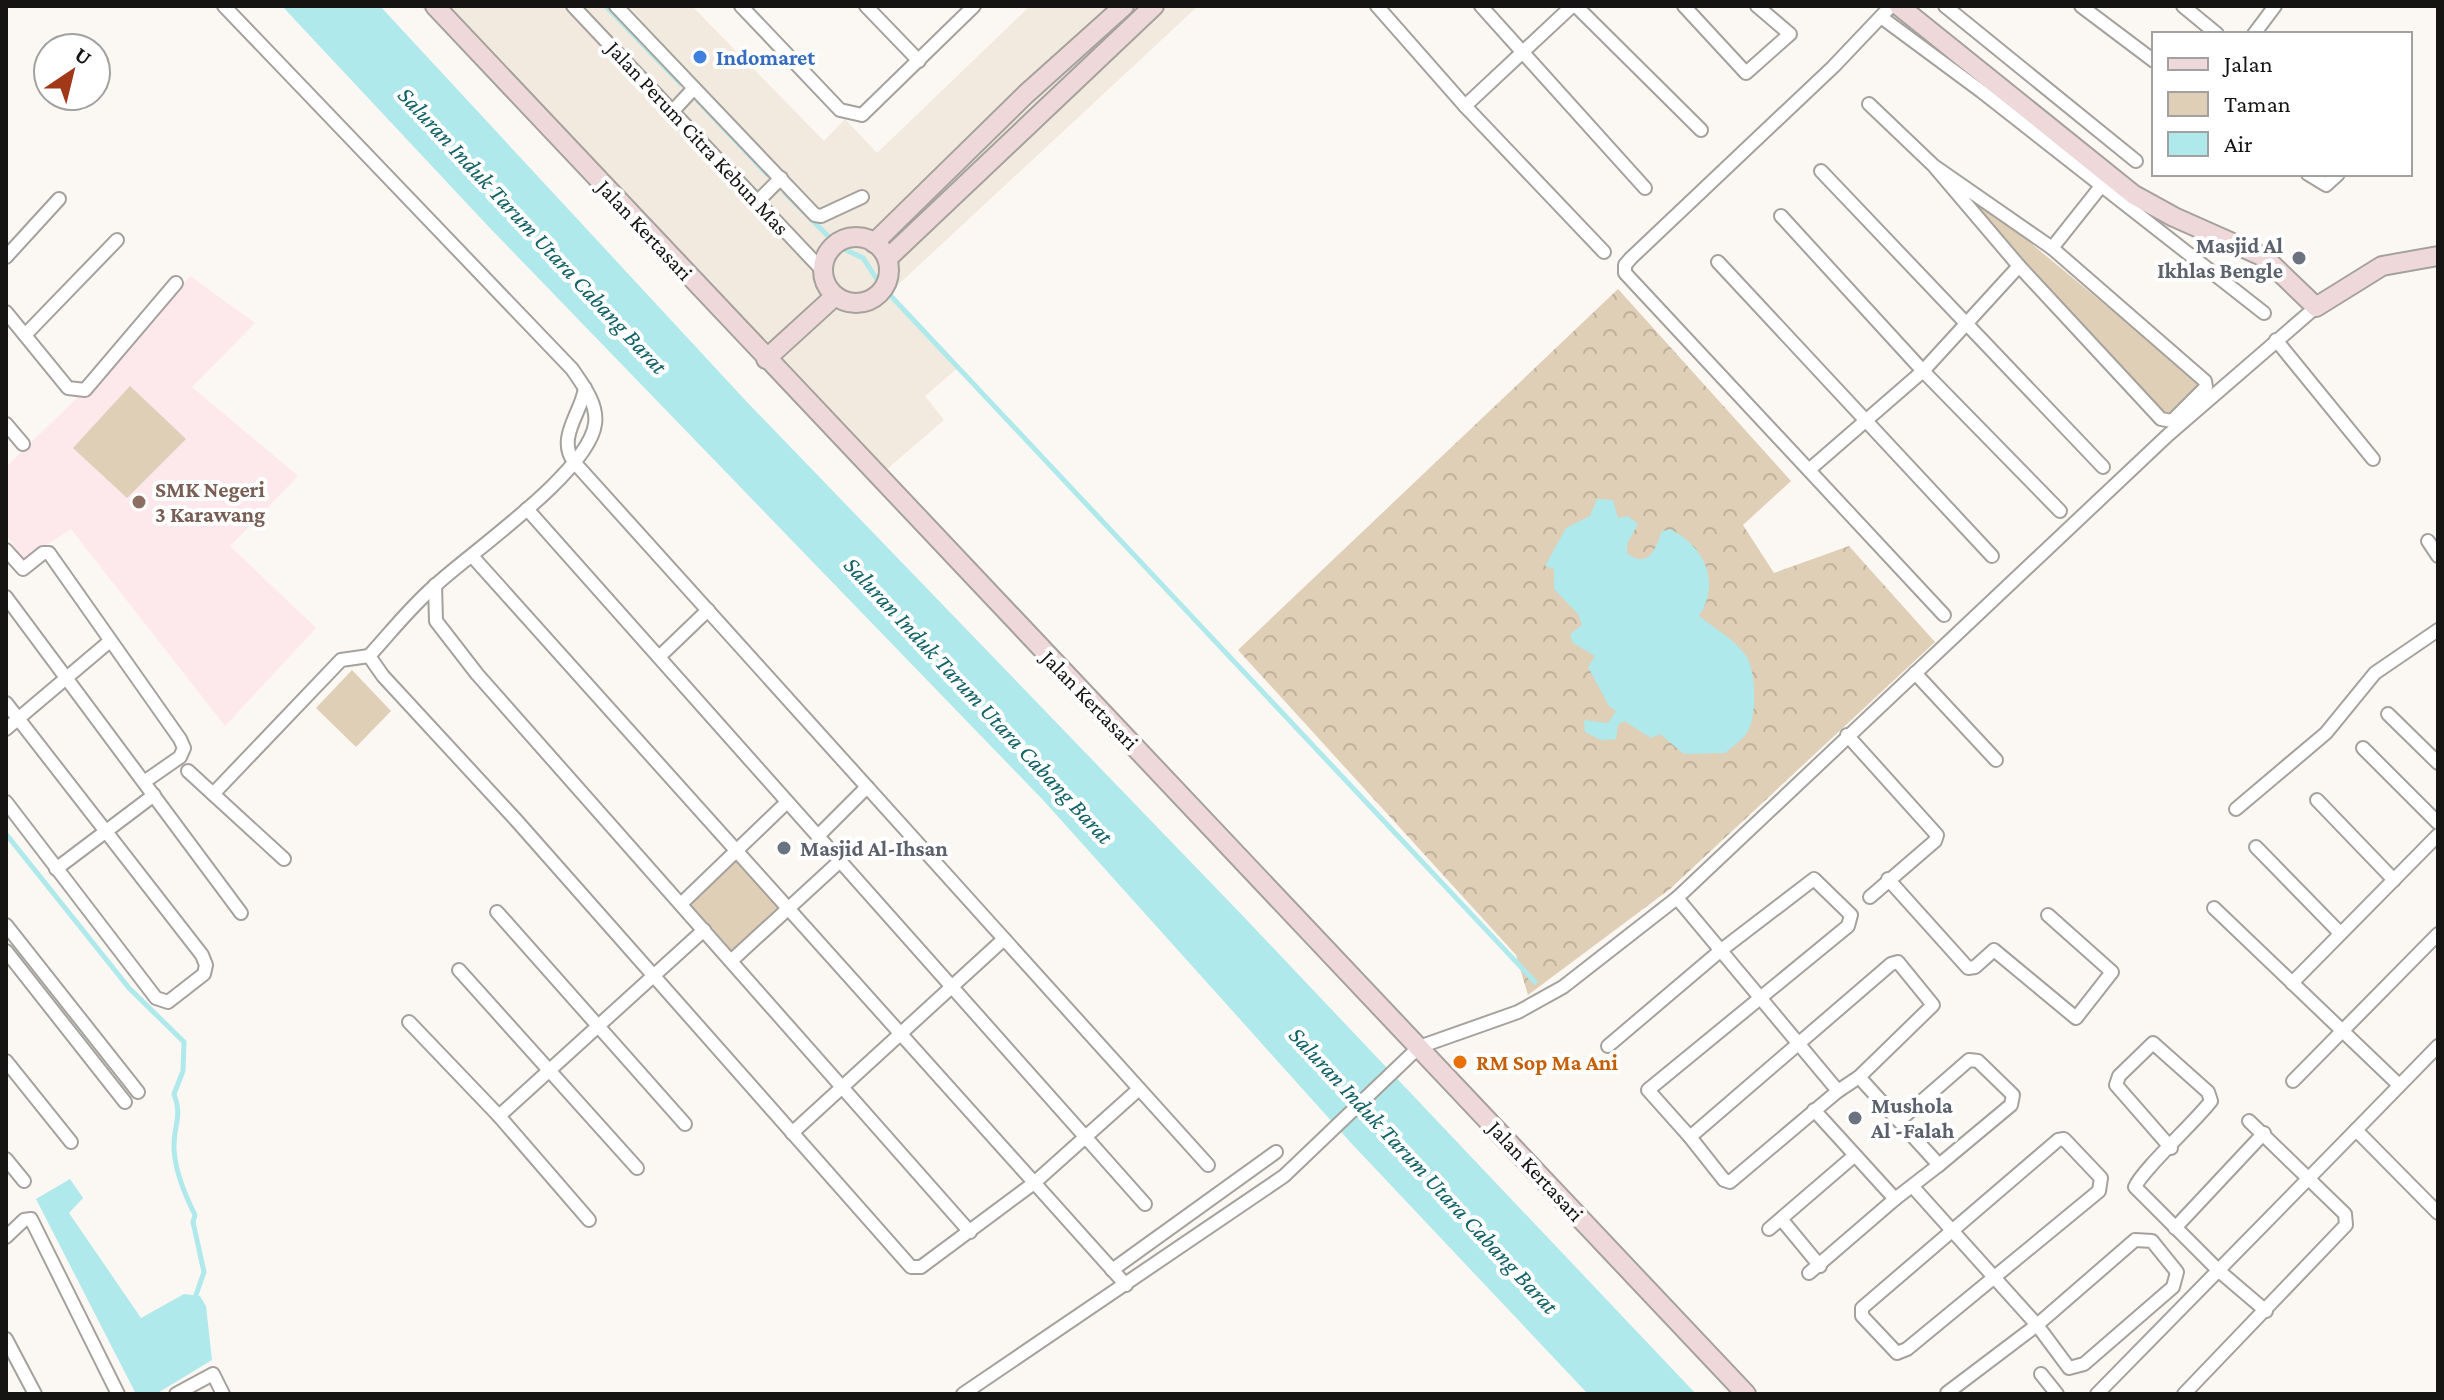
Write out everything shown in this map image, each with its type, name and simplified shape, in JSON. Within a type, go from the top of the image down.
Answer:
[{"type":"street","points":[[213,794],[341,660],[369,656],[435,585],[527,509],[585,451],[595,424],[595,411],[572,369],[224,6]]},
{"type":"street","name":"Jalan Kertasari","points":[[435,6],[1746,1394]]},
{"type":"street","name":"Jalan Perum Citra Kebun Mas","points":[[573,6],[823,271]]},
{"type":"street","points":[[616,6],[815,215],[821,216],[862,197]]},
{"type":"street","points":[[741,6],[840,110],[852,115],[862,115],[974,6]]},
{"type":"street","points":[[866,6],[919,61]]},
{"type":"street","points":[[874,243],[1124,6]]},
{"type":"street","points":[[888,258],[874,243],[850,237],[838,242],[826,254],[823,271],[835,296],[854,303],[874,298],[887,282],[888,258],[1154,6]]},
{"type":"street","points":[[1377,6],[1465,106],[1604,252]]},
{"type":"street","points":[[1481,6],[1645,188]]},
{"type":"street","points":[[1465,106],[1574,6],[1701,130]]},
{"type":"street","points":[[1684,6],[1746,73],[1790,34],[1757,6]]},
{"type":"street","points":[[1945,6],[2136,161]]},
{"type":"street","points":[[2081,6],[2152,59]]},
{"type":"street","points":[[2183,6],[2215,32]]},
{"type":"street","points":[[2256,32],[2275,6]]},
{"type":"street","points":[[1944,615],[1625,273],[1625,265],[1881,17],[1901,7],[2134,195],[2174,217],[2264,257],[2316,307]]},
{"type":"street","points":[[1881,17],[2264,313]]},
{"type":"street","points":[[672,112],[694,88]]},
{"type":"street","points":[[1869,104],[1934,166],[2019,266],[2161,419],[2172,421],[2206,387],[2205,381],[2052,248],[1934,166]]},
{"type":"street","points":[[968,151],[984,167]]},
{"type":"street","points":[[1821,171],[2103,467]]},
{"type":"street","points":[[2311,176],[2326,185],[2336,176]]},
{"type":"street","points":[[758,201],[781,178]]},
{"type":"street","points":[[2052,248],[2102,185]]},
{"type":"street","points":[[6,257],[59,199]]},
{"type":"street","points":[[1781,216],[1923,371],[2060,511]]},
{"type":"street","points":[[25,335],[117,240]]},
{"type":"street","points":[[963,1394],[1287,1174],[1419,1047],[1518,1012],[1563,987],[1677,898],[2168,435],[2276,340],[2316,307],[2382,266],[2438,256]]},
{"type":"street","points":[[1718,262],[1992,556]]},
{"type":"street","points":[[1810,469],[1923,371],[2019,266]]},
{"type":"street","points":[[6,312],[11,328],[25,335],[68,388],[85,390],[176,283]]},
{"type":"street","points":[[766,359],[835,296]]},
{"type":"street","points":[[2276,340],[2373,459]]},
{"type":"street","points":[[585,388],[567,438],[568,454],[574,462],[1208,1165]]},
{"type":"street","points":[[6,424],[23,444]]},
{"type":"street","points":[[527,509],[1145,1204]]},
{"type":"street","points":[[2428,541],[2438,556]]},
{"type":"street","points":[[6,550],[23,569],[43,553],[49,553],[184,748],[180,757],[144,782]]},
{"type":"street","points":[[472,556],[1126,1285]]},
{"type":"street","points":[[435,585],[436,621],[477,674],[970,1232]]},
{"type":"street","points":[[6,597],[241,913]]},
{"type":"street","points":[[659,657],[708,610]]},
{"type":"street","points":[[2236,809],[2326,733],[2375,673],[2438,630]]},
{"type":"street","points":[[6,729],[110,641]]},
{"type":"street","points":[[369,656],[383,676],[911,1267],[921,1267],[1034,1183],[1139,1089]]},
{"type":"street","points":[[1915,673],[1996,760]]},
{"type":"street","points":[[6,703],[202,955],[206,965],[204,974],[168,1002],[156,998],[6,802]]},
{"type":"street","points":[[2388,714],[2438,763]]},
{"type":"street","points":[[1847,735],[1937,835],[1935,841],[1870,897]]},
{"type":"street","points":[[2363,748],[2438,823]]},
{"type":"street","points":[[188,771],[284,859]]},
{"type":"street","points":[[818,836],[867,787]]},
{"type":"street","points":[[56,869],[154,795]]},
{"type":"street","points":[[2317,800],[2394,880]]},
{"type":"street","points":[[681,904],[787,802]]},
{"type":"street","points":[[2292,983],[2438,835]]},
{"type":"street","points":[[2256,847],[2340,933]]},
{"type":"street","points":[[731,961],[840,861]]},
{"type":"street","points":[[1888,879],[1968,968],[1975,967],[1994,950],[2076,1018],[2112,972],[2048,915]]},
{"type":"street","points":[[1608,1046],[1809,880],[1819,881],[1851,915],[1848,926],[1763,999],[1648,1087],[1724,1180],[1730,1182],[1814,1110],[1859,1077],[1933,1005],[1898,962],[1891,964],[1690,1137]]},
{"type":"street","points":[[1677,898],[1763,999],[1797,1047],[1838,1091]]},
{"type":"street","points":[[2214,908],[2399,1085]]},
{"type":"street","points":[[497,912],[685,1124]]},
{"type":"street","points":[[6,925],[138,1092]]},
{"type":"street","points":[[499,1116],[601,1027],[704,930]]},
{"type":"street","points":[[2293,1081],[2438,934]]},
{"type":"street","points":[[792,1133],[1004,939]]},
{"type":"street","points":[[22,945],[7,955],[125,1102]]},
{"type":"street","points":[[459,970],[637,1168]]},
{"type":"street","points":[[409,1022],[499,1116],[589,1220]]},
{"type":"street","points":[[2171,1148],[2116,1085],[2119,1076],[2153,1043],[2212,1098],[2171,1148],[2135,1187],[2219,1271],[2266,1311]]},
{"type":"street","points":[[2097,1394],[2438,1046]]},
{"type":"street","points":[[1782,1220],[1814,1269],[2011,1105],[2013,1095],[1974,1059],[1900,1120]]},
{"type":"street","points":[[6,1061],[71,1142]]},
{"type":"street","points":[[1859,1077],[1939,1165]]},
{"type":"street","points":[[1814,1110],[1895,1199]]},
{"type":"street","points":[[2184,1394],[2346,1225],[2345,1214],[2249,1121]]},
{"type":"street","points":[[2356,1130],[2438,1213]]},
{"type":"street","points":[[2175,1228],[2264,1133]]},
{"type":"street","points":[[2058,1140],[2069,1143],[2101,1178],[2099,1191],[1996,1278],[1897,1353],[1870,1327],[1862,1316],[1862,1308],[1954,1229],[2058,1140]]},
{"type":"street","points":[[1112,1270],[1276,1152]]},
{"type":"street","points":[[1769,1229],[1854,1156]]},
{"type":"street","points":[[6,1159],[24,1181]]},
{"type":"street","points":[[1913,1187],[1954,1229],[2037,1325],[2069,1368],[2084,1364],[2173,1287],[2177,1272],[2152,1241],[2135,1240],[2037,1325],[1947,1393]]},
{"type":"street","points":[[6,1237],[24,1220],[31,1219],[118,1394]]},
{"type":"street","points":[[6,1339],[35,1394]]},
{"type":"street","points":[[176,1394],[213,1374],[223,1394]]},
{"type":"street","points":[[2041,1374],[2057,1394]]},
{"type":"shaded area","points":[[420,6],[692,6],[824,141],[845,119],[877,153],[1030,6],[1198,6],[887,295],[959,367],[925,396],[944,420],[872,482]]},
{"type":"shaded area","name":"SMK Negeri 3 Karawang","points":[[190,276],[255,323],[192,387],[298,476],[230,546],[316,628],[225,726],[71,529],[23,560],[6,534],[6,467],[85,390]]},
{"type":"green space","points":[[1965,196],[2016,231],[2200,383],[2165,417]]},
{"type":"green space","points":[[1618,289],[1791,481],[1743,525],[1774,573],[1849,546],[1935,642],[1670,889],[1528,995],[1516,955],[1238,650]]},
{"type":"green space","points":[[130,386],[186,439],[127,498],[73,448]]},
{"type":"green space","points":[[352,670],[391,711],[356,747],[316,708]]},
{"type":"green space","points":[[737,851],[788,908],[731,961],[681,904]]},
{"type":"water","name":"Saluran Induk Tarum Utara Cabang Barat","points":[[282,6],[380,6],[746,401],[1242,915],[1696,1394],[1588,1394],[1352,1144],[1043,800],[487,225]]},
{"type":"water","points":[[1597,499],[1613,500],[1618,518],[1628,516],[1638,524],[1627,544],[1627,553],[1640,559],[1650,556],[1661,532],[1670,529],[1692,545],[1706,566],[1709,591],[1699,616],[1731,640],[1747,657],[1754,683],[1751,724],[1741,740],[1725,753],[1684,754],[1660,734],[1651,738],[1624,721],[1618,725],[1616,739],[1601,740],[1585,732],[1584,720],[1608,723],[1616,711],[1609,706],[1588,667],[1595,656],[1573,643],[1570,634],[1582,625],[1578,614],[1554,589],[1554,569],[1545,566],[1566,528],[1590,516]]},
{"type":"water","points":[[70,1179],[83,1198],[69,1213],[141,1318],[184,1294],[200,1296],[206,1306],[212,1360],[156,1394],[136,1394],[36,1199]]},
{"type":"waterway","points":[[606,6],[681,84]]},
{"type":"waterway","points":[[698,101],[767,174]]},
{"type":"waterway","points":[[785,193],[829,237]]},
{"type":"waterway","points":[[844,249],[863,258],[878,281]]},
{"type":"waterway","points":[[890,295],[1535,982]]},
{"type":"waterway","points":[[6,834],[129,988],[184,1042],[183,1071],[174,1094],[178,1116],[174,1149],[181,1183],[195,1215],[193,1222],[204,1272],[196,1295]]},
{"type":"place","name":"Indomaret","points":[[700,57]]},
{"type":"place","name":"Masjid Al Ikhlas Bengle","points":[[2299,258]]},
{"type":"place","name":"SMK Negeri 3 Karawang","points":[[139,502]]},
{"type":"place","name":"Masjid Al-Ihsan","points":[[784,848]]},
{"type":"place","name":"RM Sop Ma Ani","points":[[1460,1062]]},
{"type":"place","name":"Mushola Al -Falah","points":[[1855,1118]]}]
